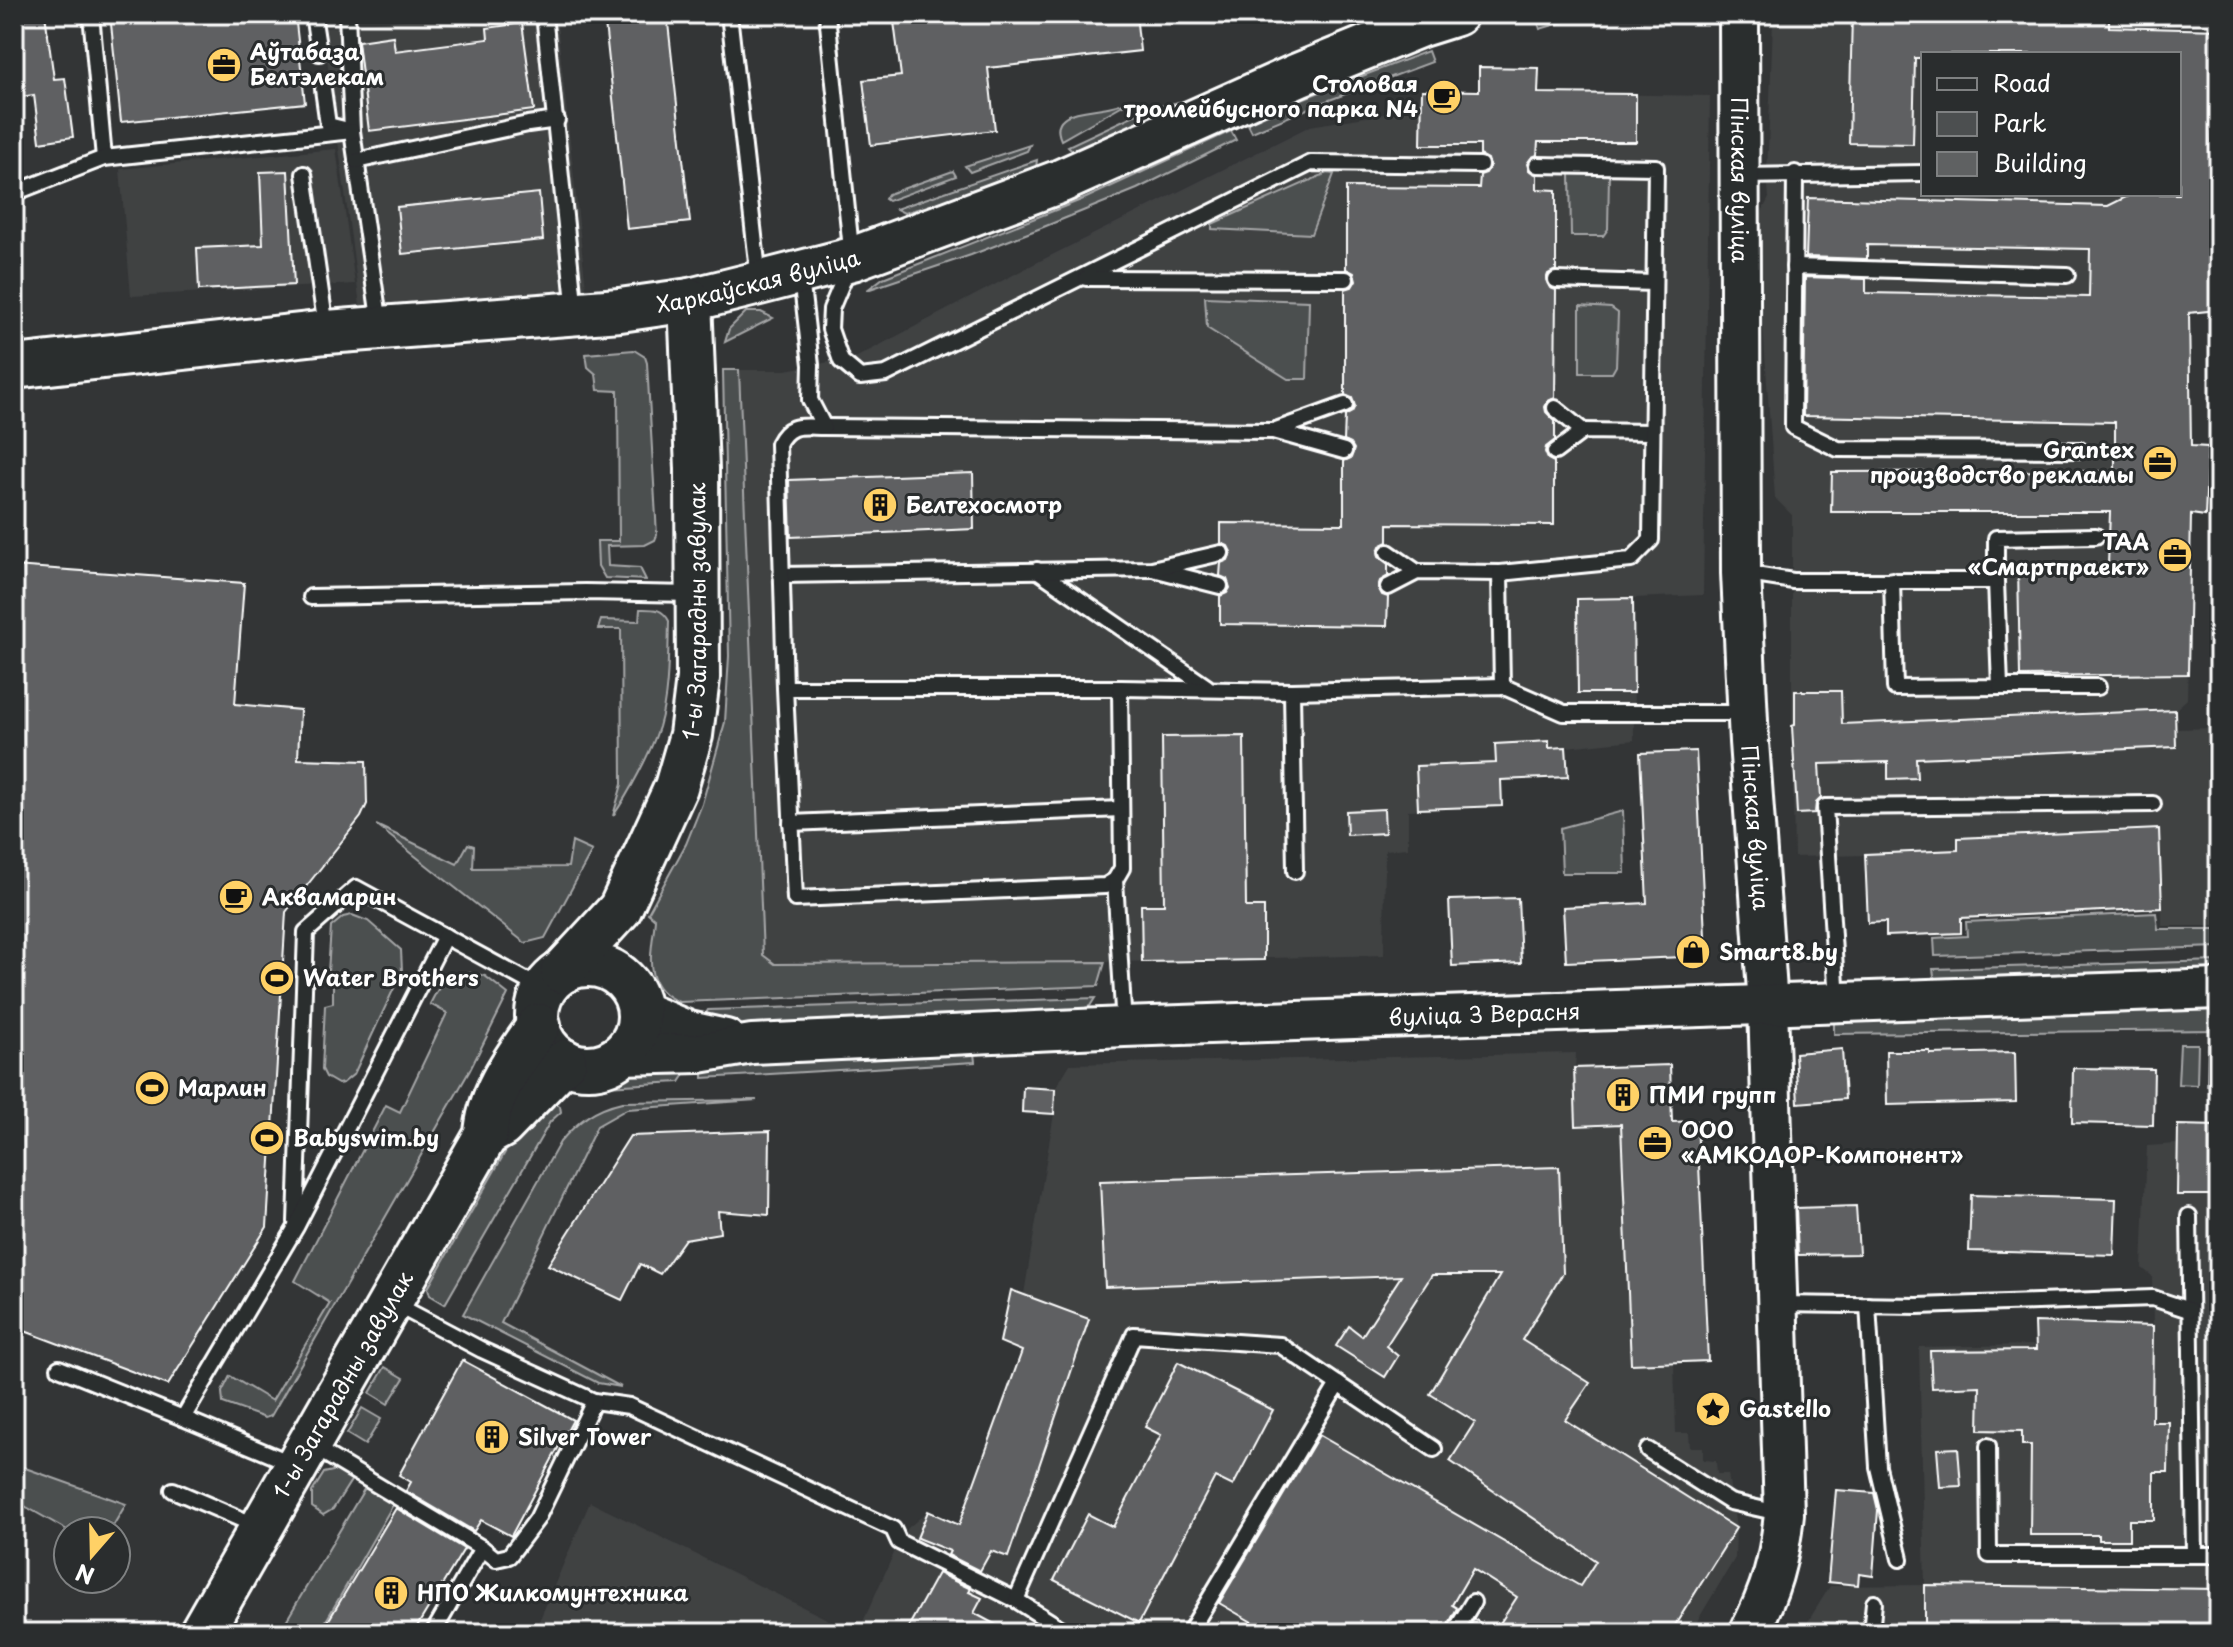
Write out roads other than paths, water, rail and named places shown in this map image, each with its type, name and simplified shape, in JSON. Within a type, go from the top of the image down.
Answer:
[{"type":"main road","name":"Харкаўская вуліца","points":[[14,367],[327,332],[576,315],[690,300],[801,273],[852,259],[1061,181],[1298,75],[1456,14]]},
{"type":"main road","name":"1-ы Загарадны завулак","points":[[201,1633],[486,1135],[487,1117],[548,996],[620,909],[676,787],[691,735],[698,678],[697,469],[690,300]]},
{"type":"main road","name":"1-ы Загарадны завулак","points":[[620,909],[621,942],[634,997]]},
{"type":"main road","points":[[599,966],[621,977],[634,997],[636,1035],[610,1062],[588,1067],[565,1061],[548,1046],[548,996],[574,967],[599,966]]},
{"type":"main road","name":"1-ы Загарадны завулак","points":[[486,1135],[502,1126],[565,1061]]},
{"type":"street","name":"Пінская вуліца","points":[[1739,14],[1741,573],[1768,1005],[1784,1514],[1780,1557],[1767,1596],[1749,1633]]},
{"type":"street","name":"вуліца 3 Верасня","points":[[620,1055],[699,1053],[752,1044],[1124,1027],[2219,989]]},
{"type":"street","name":"вуліца 3 Верасня","points":[[634,997],[689,1031],[752,1044]]},
{"type":"lane","points":[[91,14],[104,158]]},
{"type":"lane","points":[[313,14],[319,53]]},
{"type":"lane","points":[[347,14],[352,131],[380,329]]},
{"type":"lane","points":[[544,14],[576,315]]},
{"type":"lane","points":[[729,14],[759,283]]},
{"type":"lane","points":[[827,14],[852,259],[831,309],[830,329],[841,361],[860,377],[886,374],[1311,163],[1480,165]]},
{"type":"lane","points":[[323,89],[328,125],[352,131]]},
{"type":"lane","points":[[356,161],[557,120]]},
{"type":"lane","points":[[14,193],[104,158],[352,131]]},
{"type":"lane","points":[[1388,587],[1417,572],[1500,573],[1631,560],[1651,540],[1656,167],[1537,165]]},
{"type":"lane","points":[[1795,173],[1793,427],[1838,449],[2080,450]]},
{"type":"lane","points":[[1740,176],[1921,173]]},
{"type":"lane","points":[[304,174],[327,332]]},
{"type":"lane","points":[[1794,267],[2067,275]]},
{"type":"lane","points":[[801,273],[811,365],[810,400],[824,427]]},
{"type":"lane","points":[[1080,278],[1346,279]]},
{"type":"lane","points":[[1556,280],[1654,283]]},
{"type":"lane","points":[[1273,431],[1345,405]]},
{"type":"lane","points":[[1555,408],[1583,431]]},
{"type":"lane","points":[[1120,688],[1122,868],[1115,880],[1105,886],[795,899],[781,575],[778,444],[783,433],[793,427],[1273,431],[1344,451]]},
{"type":"lane","points":[[1555,452],[1583,431],[1652,432]]},
{"type":"lane","points":[[2000,687],[1996,538],[2096,536]]},
{"type":"lane","points":[[1388,552],[1417,572]]},
{"type":"lane","points":[[781,575],[1152,569],[1221,553]]},
{"type":"lane","points":[[1152,569],[1220,586]]},
{"type":"lane","points":[[1037,570],[1208,688]]},
{"type":"lane","points":[[1500,573],[1502,686]]},
{"type":"lane","points":[[1741,573],[1793,581],[1996,581]]},
{"type":"lane","points":[[1892,580],[1895,688],[2098,687]]},
{"type":"lane","points":[[311,597],[585,592],[697,594]]},
{"type":"lane","points":[[785,688],[1208,688],[1292,691],[1502,686],[1564,713],[1748,713]]},
{"type":"lane","points":[[1292,691],[1295,871]]},
{"type":"lane","points":[[2219,728],[2219,738]]},
{"type":"lane","points":[[1837,1002],[1825,807],[2153,804]]},
{"type":"lane","points":[[791,823],[1121,809]]},
{"type":"lane","points":[[1115,880],[1124,1027]]},
{"type":"lane","points":[[296,1227],[306,932],[356,888],[548,996]]},
{"type":"lane","points":[[183,1418],[296,1227],[445,936]]},
{"type":"lane","points":[[2189,1216],[2194,1555]]},
{"type":"lane","points":[[1778,1304],[1918,1306],[2153,1298],[2189,1310]]},
{"type":"lane","points":[[389,1301],[482,1350],[594,1401],[629,1406],[893,1529],[899,1542],[1016,1600],[1068,1633]]},
{"type":"lane","points":[[1868,1305],[1878,1467],[1900,1559]]},
{"type":"lane","points":[[1016,1600],[1134,1335],[1280,1345],[1434,1449]]},
{"type":"lane","points":[[59,1368],[183,1418],[302,1455],[482,1548],[496,1559],[509,1556],[537,1519],[594,1401]]},
{"type":"lane","points":[[1189,1633],[1338,1384]]},
{"type":"lane","points":[[1988,1446],[1989,1555],[2219,1555]]},
{"type":"lane","points":[[1648,1450],[1730,1502],[1784,1514]]},
{"type":"lane","points":[[173,1490],[262,1528]]},
{"type":"lane","points":[[433,1633],[482,1548]]},
{"type":"lane","points":[[1454,1633],[1473,1602]]},
{"type":"lane","points":[[1871,1633],[1874,1603]]},
{"type":"place","name":"Аўтабаза Белтэлекам","points":[[224,65]]},
{"type":"place","name":"Столовая троллейбусного парка N4","points":[[1444,97]]},
{"type":"place","name":"Grantex производство рекламы","points":[[2160,463]]},
{"type":"place","name":"Белтехосмотр","points":[[880,505]]},
{"type":"place","name":"ТАА «Смартпраект»","points":[[2175,555]]},
{"type":"place","name":"Аквамарин","points":[[236,897]]},
{"type":"place","name":"Smart8.by","points":[[1693,952]]},
{"type":"place","name":"Water Brothers","points":[[277,978]]},
{"type":"place","name":"Марлин","points":[[152,1088]]},
{"type":"place","name":"ПМИ групп","points":[[1623,1095]]},
{"type":"place","name":"Babyswim.by","points":[[267,1138]]},
{"type":"place","name":"ООО «АМКОДОР-Компонент»","points":[[1655,1143]]},
{"type":"place","name":"Gastello","points":[[1713,1409]]},
{"type":"place","name":"Silver Tower","points":[[492,1437]]},
{"type":"place","name":"НПО Жилкомунтехника","points":[[391,1593]]}]
